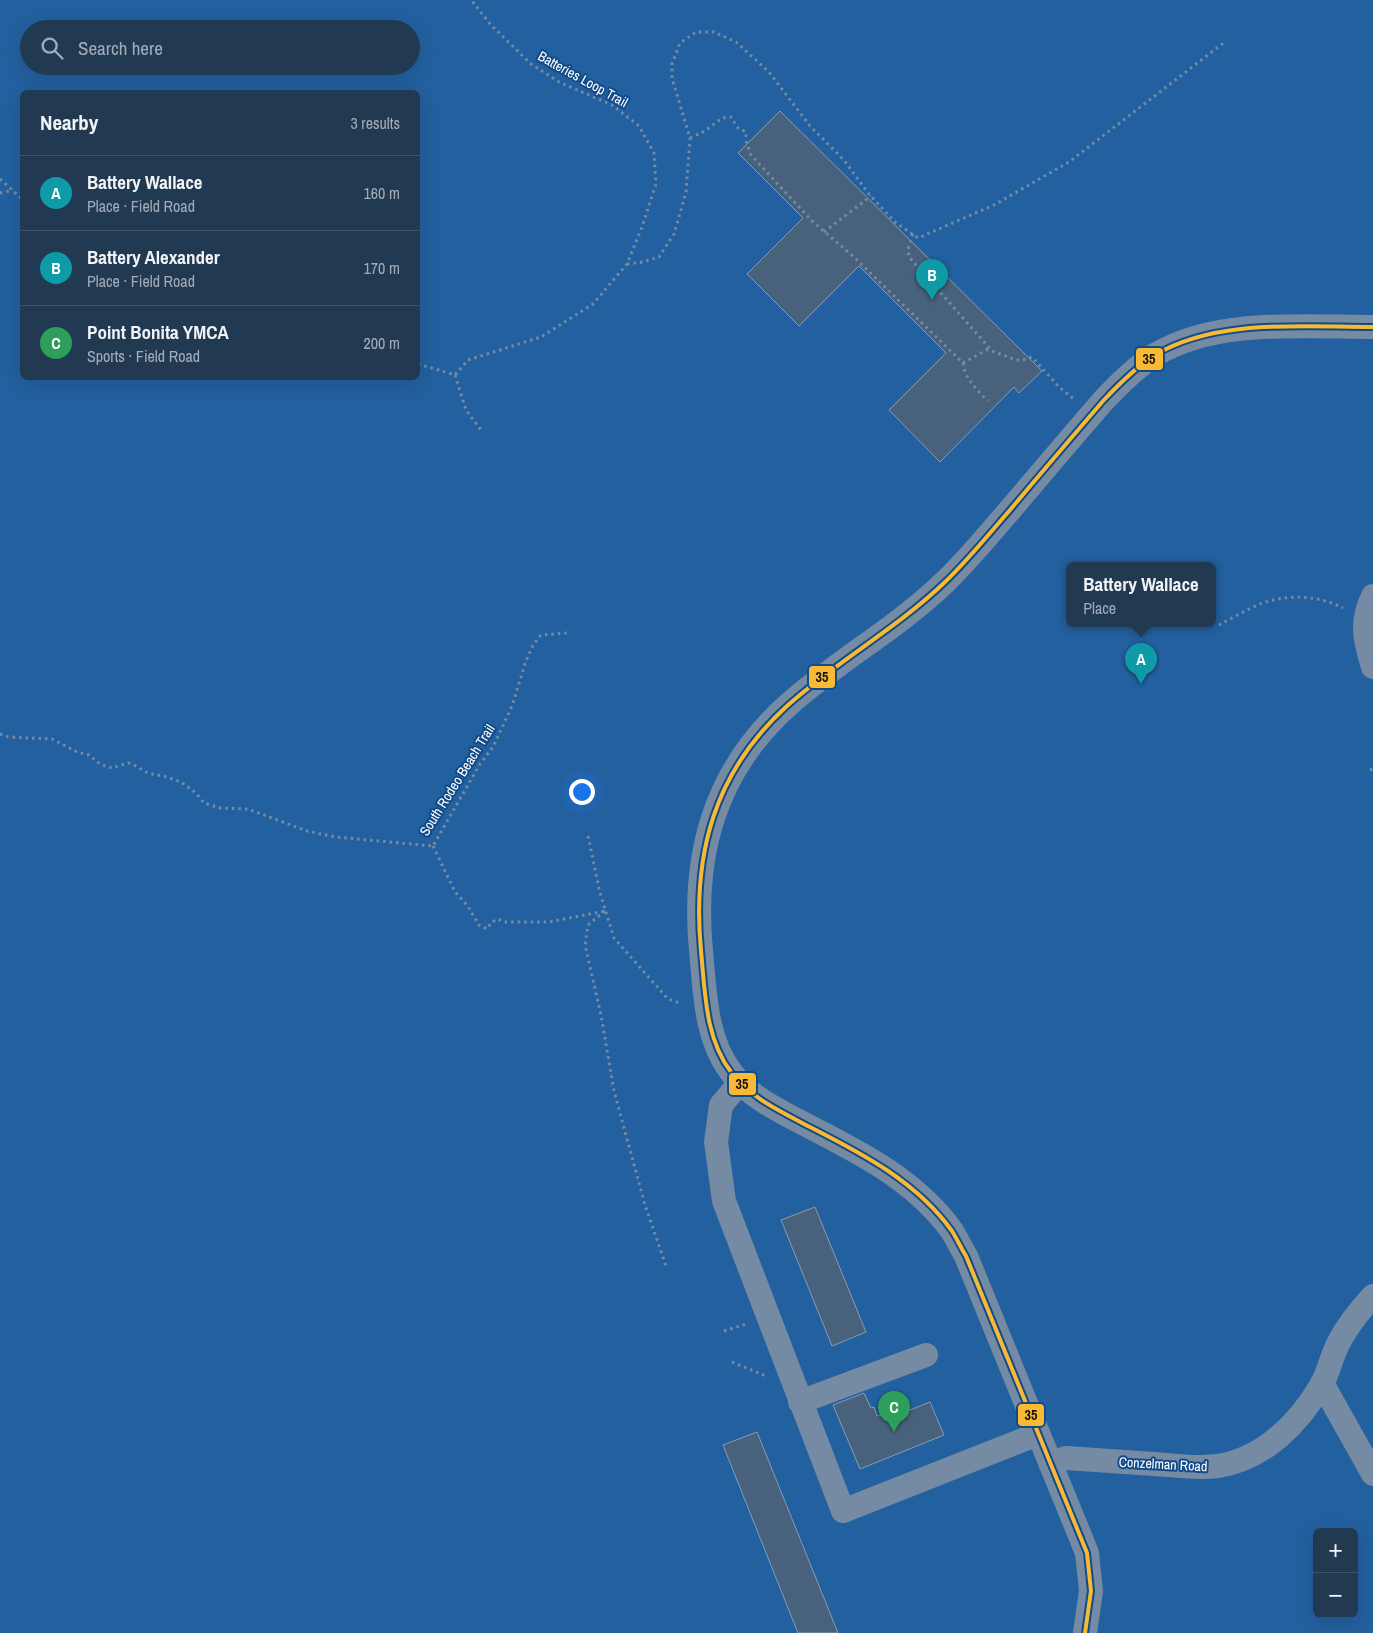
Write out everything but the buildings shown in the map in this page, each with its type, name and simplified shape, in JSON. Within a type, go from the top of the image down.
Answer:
[{"type":"street","points":[[1084,1633],[1091,1591],[1086,1553],[966,1256],[953,1233],[934,1209],[898,1177],[862,1153],[779,1111],[757,1097],[740,1083],[721,1057],[713,1035],[706,1004],[699,913],[702,859],[714,814],[726,786],[744,755],[764,729],[788,706],[902,620],[962,566],[1104,401],[1128,376],[1155,355],[1193,338],[1228,330],[1373,327]]},
{"type":"street","points":[[1373,596],[1367,609],[1364,638],[1373,668]]},
{"type":"street","points":[[740,1083],[721,1106],[716,1142],[724,1201],[843,1511],[1038,1434]]},
{"type":"street","name":"Conzelman Road","points":[[1050,1463],[1066,1458],[1194,1467],[1218,1466],[1241,1460],[1259,1452],[1281,1436],[1297,1419],[1322,1383],[1339,1342],[1361,1309],[1373,1296]]},
{"type":"street","points":[[800,1402],[926,1355]]},
{"type":"street","points":[[1322,1383],[1373,1474]]},
{"type":"path","name":"Batteries Loop Trail","points":[[455,375],[468,360],[541,338],[593,304],[627,264],[656,184],[654,153],[639,126],[612,105],[559,82],[531,64],[498,32],[471,0]]},
{"type":"path","points":[[627,264],[659,257],[674,234],[686,192],[690,138],[672,78],[672,64],[680,43],[696,32],[714,32],[736,42],[769,72],[810,126],[844,160],[871,196],[895,222],[918,238],[994,205],[1069,162],[1226,41]]},
{"type":"path","points":[[690,138],[705,131],[722,118],[731,117],[738,128],[746,132],[746,141],[751,155],[812,222],[855,258],[963,363],[964,371],[972,384],[988,401]]},
{"type":"path","points":[[0,179],[20,197]]},
{"type":"path","points":[[0,193],[13,190]]},
{"type":"path","points":[[824,232],[871,196]]},
{"type":"path","points":[[913,234],[908,249],[909,256],[992,351],[1016,360],[1032,357],[1059,387]]},
{"type":"path","points":[[963,363],[990,348]]},
{"type":"path","points":[[420,365],[455,375],[466,410],[481,430]]},
{"type":"path","points":[[1219,625],[1262,604],[1292,597],[1315,598],[1341,606],[1365,625]]},
{"type":"path","name":"South Rodeo Beach Trail","points":[[0,734],[9,737],[52,739],[89,756],[100,764],[112,768],[128,763],[132,764],[148,773],[168,777],[180,782],[196,793],[204,803],[220,808],[248,809],[307,831],[336,837],[433,846],[480,764],[493,748],[512,706],[533,645],[541,636],[568,633]]},
{"type":"path","points":[[588,836],[605,911],[614,938],[668,999],[686,1005],[706,1004]]},
{"type":"path","points":[[433,846],[455,892],[467,904],[479,925],[487,929],[497,919],[506,922],[549,922],[605,911]]},
{"type":"path","points":[[605,911],[588,926],[585,945],[601,1015],[614,1091],[645,1205],[667,1269]]},
{"type":"path","points":[[724,1331],[743,1325]]},
{"type":"path","points":[[732,1362],[754,1370]]},
{"type":"shaded area","points":[[0,0],[1373,0],[1373,1633],[0,1633]]},
{"type":"transit line","name":"35","points":[[1085,1633],[1091,1591],[1087,1553],[966,1256],[952,1231],[938,1214],[906,1184],[869,1159],[757,1097],[739,1081],[722,1059],[711,1029],[708,1014],[701,951],[700,882],[705,849],[713,817],[725,787],[742,759],[762,732],[787,706],[806,690],[907,615],[945,582],[978,547],[1103,401],[1141,365],[1155,355],[1179,343],[1205,335],[1233,330],[1290,326],[1373,327]]},
{"type":"place","name":"Battery Alexander","points":[[932,300]]},
{"type":"place","name":"Battery Wallace","points":[[1141,684]]},
{"type":"place","name":"Point Bonita YMCA","points":[[894,1432]]}]
